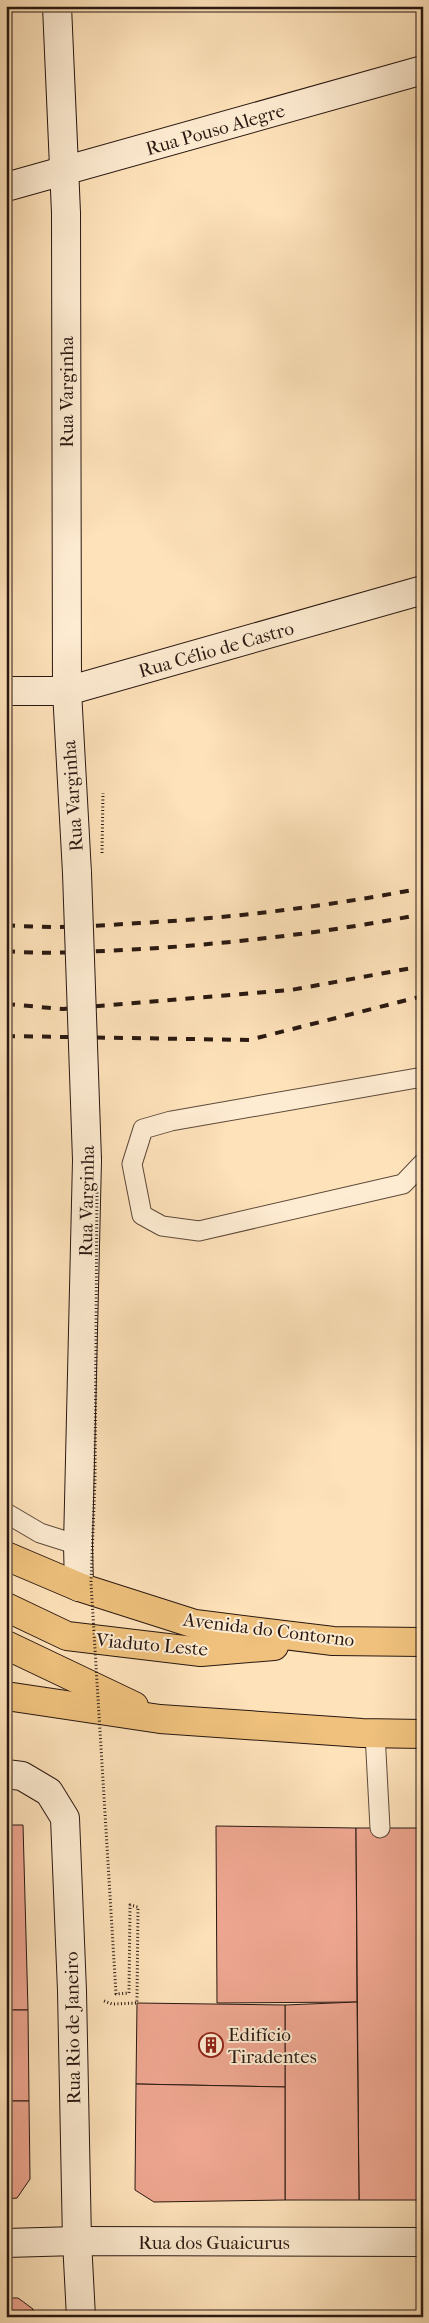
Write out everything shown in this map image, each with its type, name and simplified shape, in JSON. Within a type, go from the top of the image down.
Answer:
[{"type":"main road","name":"Avenida do Contorno","points":[[6,1556],[79,1587],[195,1624],[333,1641],[423,1642]]},
{"type":"main road","name":"Viaduto Leste","points":[[6,1606],[67,1636],[200,1652],[333,1641]]},
{"type":"main road","points":[[6,1645],[160,1719]]},
{"type":"main road","points":[[6,1696],[160,1719],[375,1733],[423,1734]]},
{"type":"street","name":"Rua Varginha","points":[[57,6],[64,171],[67,691],[92,1171],[78,1545],[79,1587]]},
{"type":"street","name":"Rua Pouso Alegre","points":[[6,187],[423,71]]},
{"type":"street","name":"Rua Célio de Castro","points":[[6,691],[67,691],[423,590]]},
{"type":"street","name":"Rua Rio de Janeiro","points":[[6,1774],[22,1776],[50,1792],[65,1818],[72,1991],[77,2241],[81,2317]]},
{"type":"street","name":"Rua dos Guaicurus","points":[[6,2243],[77,2241],[423,2242]]},
{"type":"lane","points":[[423,1077],[171,1121],[143,1129],[132,1164],[142,1215],[162,1226],[198,1231],[403,1184],[423,1163]]},
{"type":"lane","points":[[6,1514],[40,1533],[78,1545]]},
{"type":"lane","points":[[375,1733],[380,1828]]},
{"type":"path","points":[[101,860],[103,793]]},
{"type":"path","points":[[92,1171],[95,1480],[91,1583],[116,1994],[129,1993],[130,1905],[138,1907],[137,2002]]},
{"type":"building","points":[[6,1825],[23,1825],[28,2010],[6,2010]]},
{"type":"building","points":[[216,1826],[356,1828],[357,2002],[217,2003]]},
{"type":"building","points":[[356,1828],[423,1828],[423,2200],[359,2200]]},
{"type":"building","points":[[357,2002],[359,2200],[285,2200],[285,2005]]},
{"type":"building","name":"Edifício Tiradentes","points":[[137,2003],[285,2005],[285,2087],[136,2084]]},
{"type":"building","points":[[6,2010],[28,2010],[29,2101],[6,2101]]},
{"type":"building","points":[[136,2084],[285,2087],[285,2200],[154,2202],[135,2190]]},
{"type":"building","points":[[6,2101],[29,2101],[30,2179],[17,2198],[6,2199]]},
{"type":"building","points":[[6,2298],[18,2298],[33,2309],[33,2317],[6,2317]]},
{"type":"railway","points":[[6,925],[73,927],[210,918],[317,906],[423,888]]},
{"type":"railway","points":[[6,951],[74,952],[213,944],[284,936],[423,914]]},
{"type":"railway","points":[[6,1004],[63,1009],[291,990],[423,966]]},
{"type":"railway","points":[[6,1036],[249,1040],[423,996]]},
{"type":"place","name":"Edifício Tiradentes","points":[[211,2045]]}]
